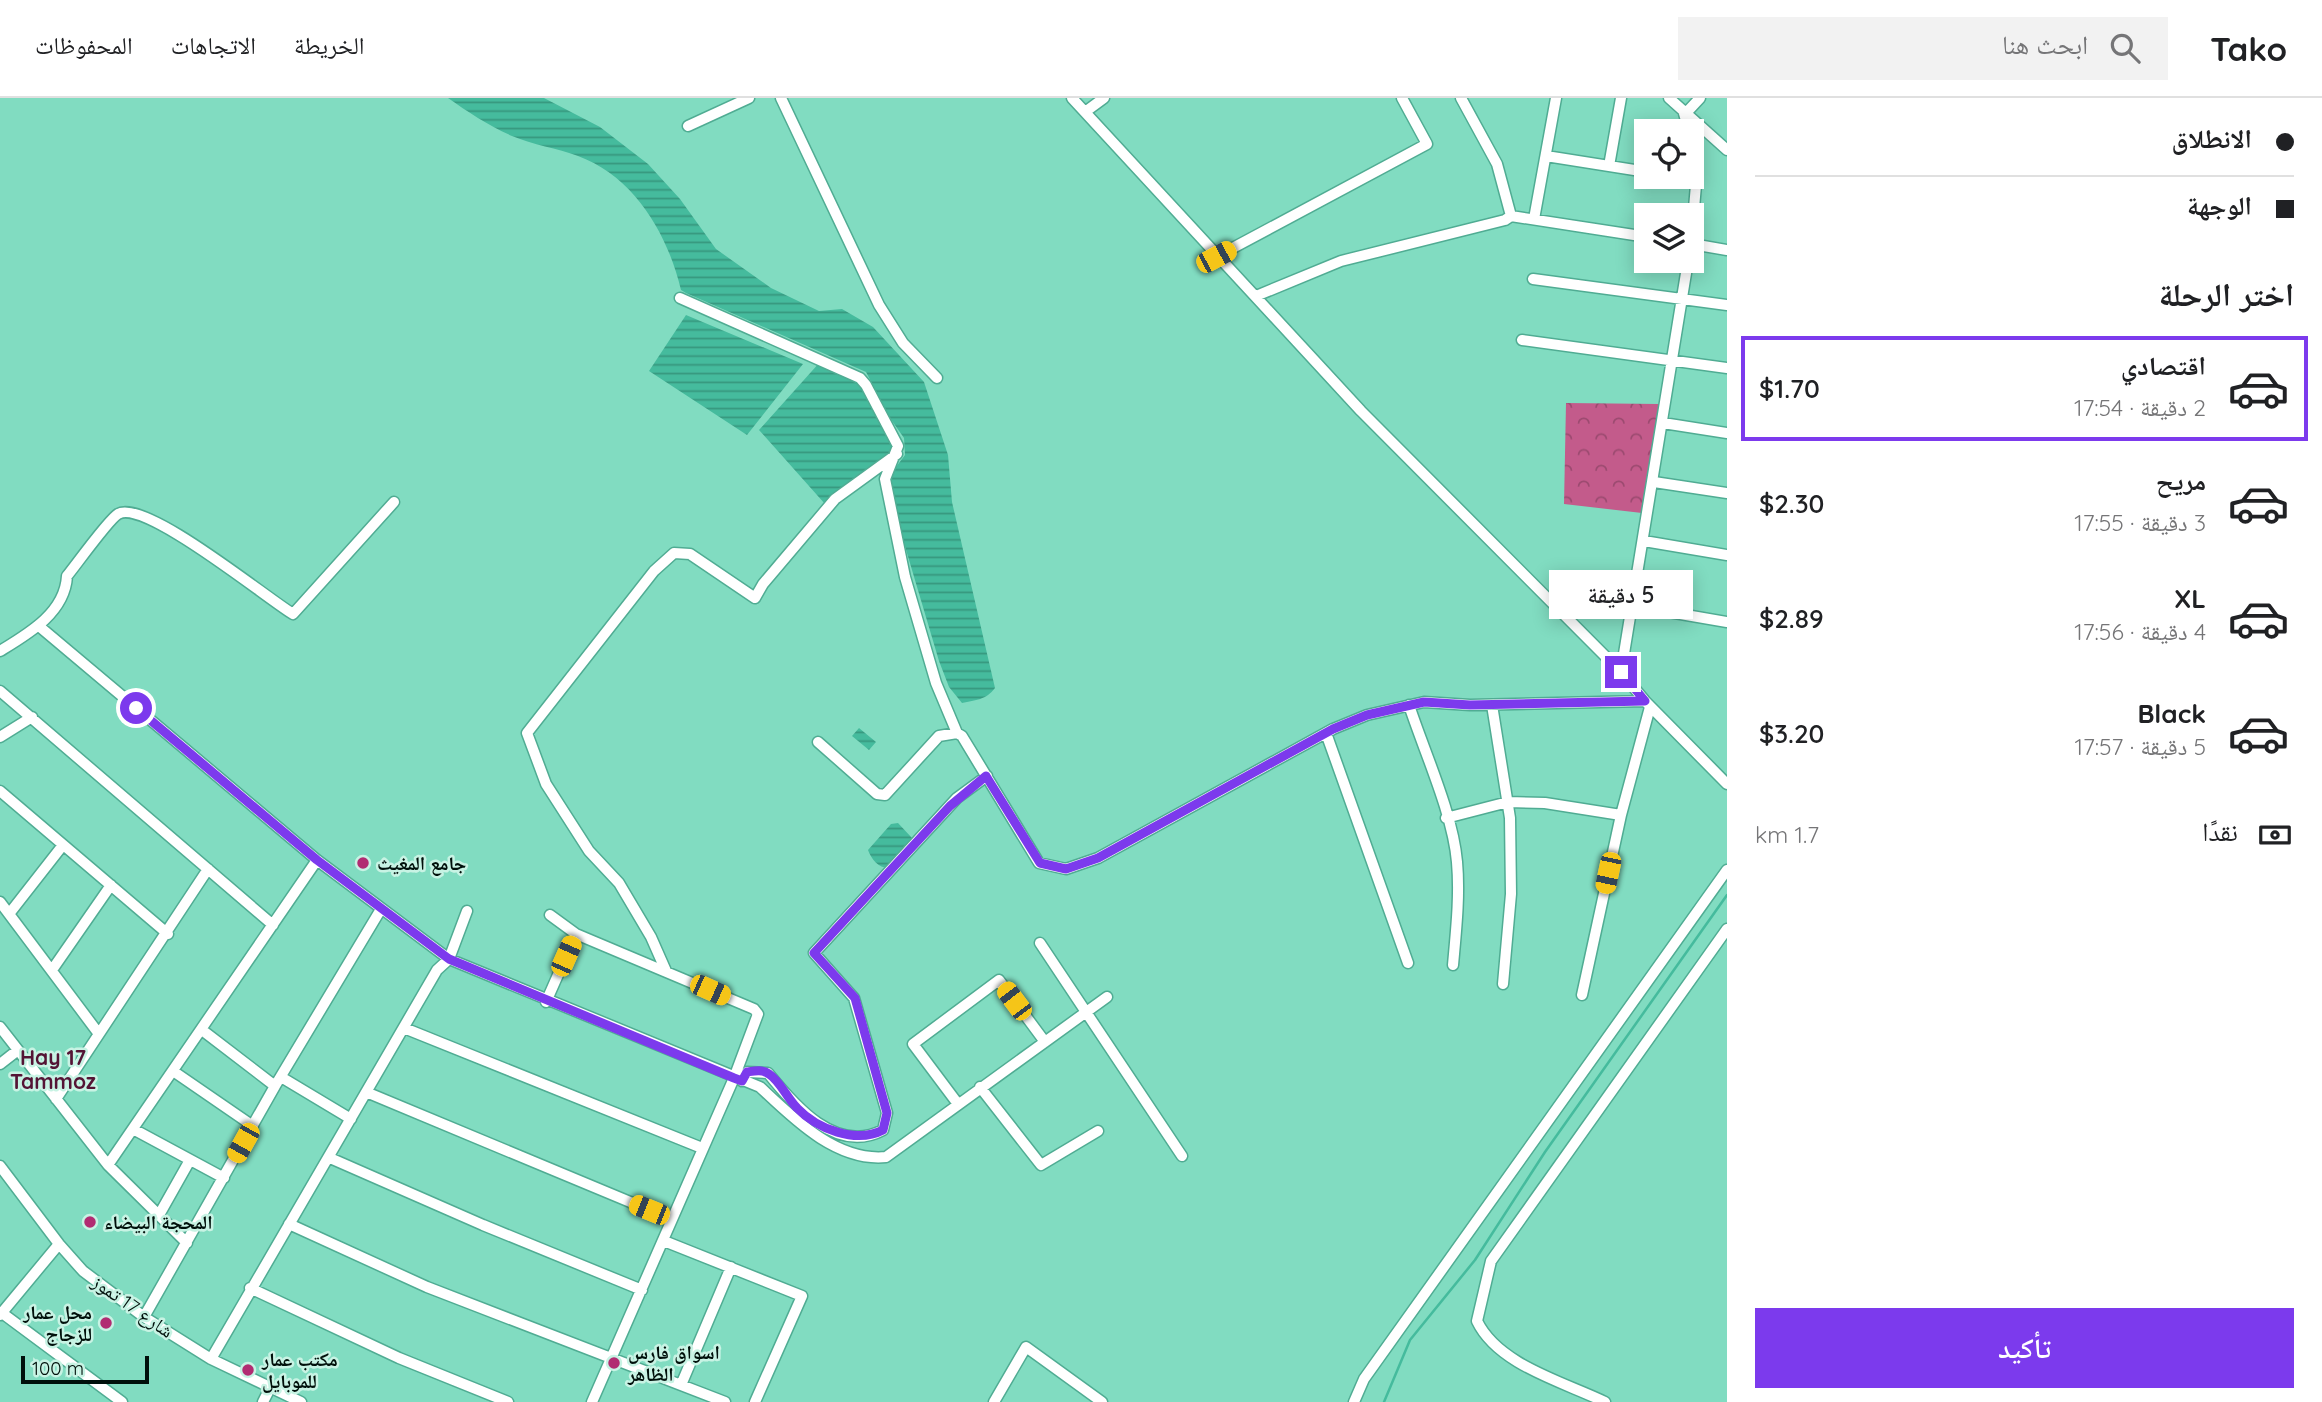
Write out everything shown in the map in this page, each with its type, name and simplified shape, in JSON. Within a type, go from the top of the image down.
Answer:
[{"type":"street","points":[[688,126],[749,98]]},
{"type":"street","points":[[780,98],[879,305],[904,344],[937,378]]},
{"type":"street","points":[[1072,98],[1216,257],[1256,296],[1362,411],[1621,672],[1648,704],[1727,785]]},
{"type":"street","points":[[1085,112],[1104,98]]},
{"type":"street","points":[[1216,257],[1427,144],[1402,98]]},
{"type":"street","points":[[1461,98],[1497,164],[1511,216]]},
{"type":"street","points":[[1534,219],[1556,98]]},
{"type":"street","points":[[1609,166],[1621,98]]},
{"type":"street","points":[[1670,98],[1727,150]]},
{"type":"street","points":[[1685,112],[1700,98]]},
{"type":"street","points":[[1685,112],[1686,119]]},
{"type":"street","points":[[1546,156],[1634,170]]},
{"type":"street","points":[[1256,296],[1341,261],[1505,220],[1511,216],[1634,235]]},
{"type":"street","points":[[1704,246],[1727,250]]},
{"type":"street","points":[[1621,672],[1634,606],[1686,273]]},
{"type":"street","points":[[1533,279],[1727,305]]},
{"type":"street","points":[[680,298],[860,378],[898,446],[885,479],[905,577],[936,683],[957,733],[962,736],[1040,863],[1066,869],[1098,858],[1347,722],[1409,705],[1424,702],[1492,705],[1648,704]]},
{"type":"street","points":[[1522,340],[1727,368]]},
{"type":"street","points":[[1663,423],[1727,433]]},
{"type":"street","points":[[667,971],[652,937],[619,883],[589,851],[546,784],[527,733],[654,571],[674,553],[690,554],[755,598],[763,584],[835,499],[897,454]]},
{"type":"street","points":[[1654,482],[1727,493]]},
{"type":"street","points":[[0,650],[40,627],[66,589],[67,576],[116,514],[132,510],[176,533],[293,614],[394,502]]},
{"type":"street","points":[[1644,541],[1727,555]]},
{"type":"street","points":[[1634,606],[1727,622]]},
{"type":"street","points":[[40,627],[317,860],[449,959],[546,1002],[760,1087],[794,1121],[814,1133],[872,1158],[886,1157],[979,1087],[1107,997]]},
{"type":"street","points":[[0,691],[273,925]]},
{"type":"street","points":[[1581,995],[1648,704]]},
{"type":"street","points":[[1409,705],[1457,859],[1458,911],[1453,965]]},
{"type":"street","points":[[1492,705],[1508,802],[1511,894],[1503,984]]},
{"type":"street","points":[[0,737],[32,717]]},
{"type":"street","points":[[818,742],[877,794],[885,795],[939,736],[957,733]]},
{"type":"street","points":[[1326,733],[1408,963]]},
{"type":"street","points":[[738,1079],[747,1072],[768,1073],[809,1119],[835,1132],[859,1136],[883,1130],[887,1113],[855,998],[814,953],[950,806],[986,776]]},
{"type":"street","points":[[0,791],[168,934]]},
{"type":"street","points":[[1446,818],[1508,802],[1545,803],[1621,815]]},
{"type":"street","points":[[9,914],[63,845]]},
{"type":"street","points":[[108,1165],[317,860]]},
{"type":"street","points":[[56,1099],[168,934],[208,869]]},
{"type":"street","points":[[1354,1402],[1364,1379],[1727,870]]},
{"type":"street","points":[[52,970],[111,885]]},
{"type":"street","points":[[0,902],[99,1034]]},
{"type":"street","points":[[144,1317],[278,1081],[381,909]]},
{"type":"street","points":[[211,1359],[250,1288],[330,1158],[438,970],[449,959],[467,911]]},
{"type":"street","points":[[550,915],[576,934],[754,1009],[758,1014],[738,1079],[702,1148],[592,1402]]},
{"type":"street","points":[[1605,1402],[1524,1364],[1492,1343],[1477,1321],[1485,1274],[1491,1261],[1727,929]]},
{"type":"street","points":[[546,1002],[576,934]]},
{"type":"street","points":[[1041,943],[1182,1156]]},
{"type":"street","points":[[958,1104],[914,1044],[999,980],[1045,1041]]},
{"type":"street","points":[[0,1027],[108,1165],[187,1243]]},
{"type":"street","points":[[404,1028],[702,1148]]},
{"type":"street","points":[[202,1030],[278,1081],[351,1119]]},
{"type":"street","points":[[0,1064],[18,1050]]},
{"type":"street","points":[[173,1071],[253,1126]]},
{"type":"street","points":[[979,1087],[1041,1165],[1098,1130]]},
{"type":"street","points":[[366,1092],[671,1219]]},
{"type":"street","points":[[133,1129],[224,1178]]},
{"type":"street","points":[[330,1158],[483,1226],[642,1290]]},
{"type":"street","points":[[159,1215],[190,1160]]},
{"type":"street","name":"شارع 17 تموز","points":[[1,1170],[83,1271],[144,1317],[211,1359],[302,1402]]},
{"type":"street","points":[[289,1224],[427,1287],[526,1328],[611,1357],[724,1402]]},
{"type":"street","points":[[664,1241],[802,1296],[755,1402]]},
{"type":"street","points":[[59,1244],[1,1314],[122,1402]]},
{"type":"street","points":[[681,1385],[731,1267]]},
{"type":"street","points":[[250,1288],[388,1353],[508,1402]]},
{"type":"street","points":[[995,1402],[1026,1347],[1084,1397],[1102,1402]]},
{"type":"street","points":[[263,1402],[270,1388]]},
{"type":"green space","points":[[1566,403],[1659,404],[1651,478],[1642,513],[1564,504]]},
{"type":"shaded area","points":[[448,98],[544,98],[600,127],[648,164],[680,199],[716,249],[771,288],[819,311],[842,309],[873,327],[924,382],[948,455],[952,502],[995,688],[992,692],[980,699],[962,703],[949,687],[904,543],[891,483],[893,471],[905,455],[904,438],[890,418],[866,372],[681,290],[658,229],[632,193],[616,178],[578,156],[503,132]]},
{"type":"shaded area","points":[[686,315],[803,364],[747,435],[649,371]]},
{"type":"shaded area","points":[[820,362],[858,379],[894,450],[825,504],[759,430]]},
{"type":"shaded area","points":[[859,728],[876,742],[869,750],[852,736]]},
{"type":"shaded area","points":[[898,823],[912,838],[911,844],[885,868],[871,857],[868,850],[891,824]]},
{"type":"waterway","points":[[1384,1402],[1410,1340],[1475,1260],[1545,1152],[1727,895]]},
{"type":"place","name":"جامع المغيث","points":[[363,863]]},
{"type":"place","name":"المحجة البيضاء","points":[[90,1222]]},
{"type":"place","name":"محل عمار للزجاج","points":[[106,1323]]},
{"type":"place","name":"اسواق فارس الظاهر","points":[[614,1363]]},
{"type":"place","name":"مكتب عمار للموبايل","points":[[248,1370]]},
{"type":"district","name":"Hay 17 Tammoz","points":[[53,1069]]},
{"type":"route","points":[[136,708],[317,860],[449,959],[546,1002],[742,1081],[747,1072],[758,1070],[768,1073],[809,1119],[835,1132],[859,1136],[883,1130],[887,1113],[855,998],[814,953],[957,798],[986,776],[1028,848],[1040,863],[1050,868],[1066,869],[1098,858],[1347,722],[1424,702],[1470,705],[1645,701],[1621,672]]}]
